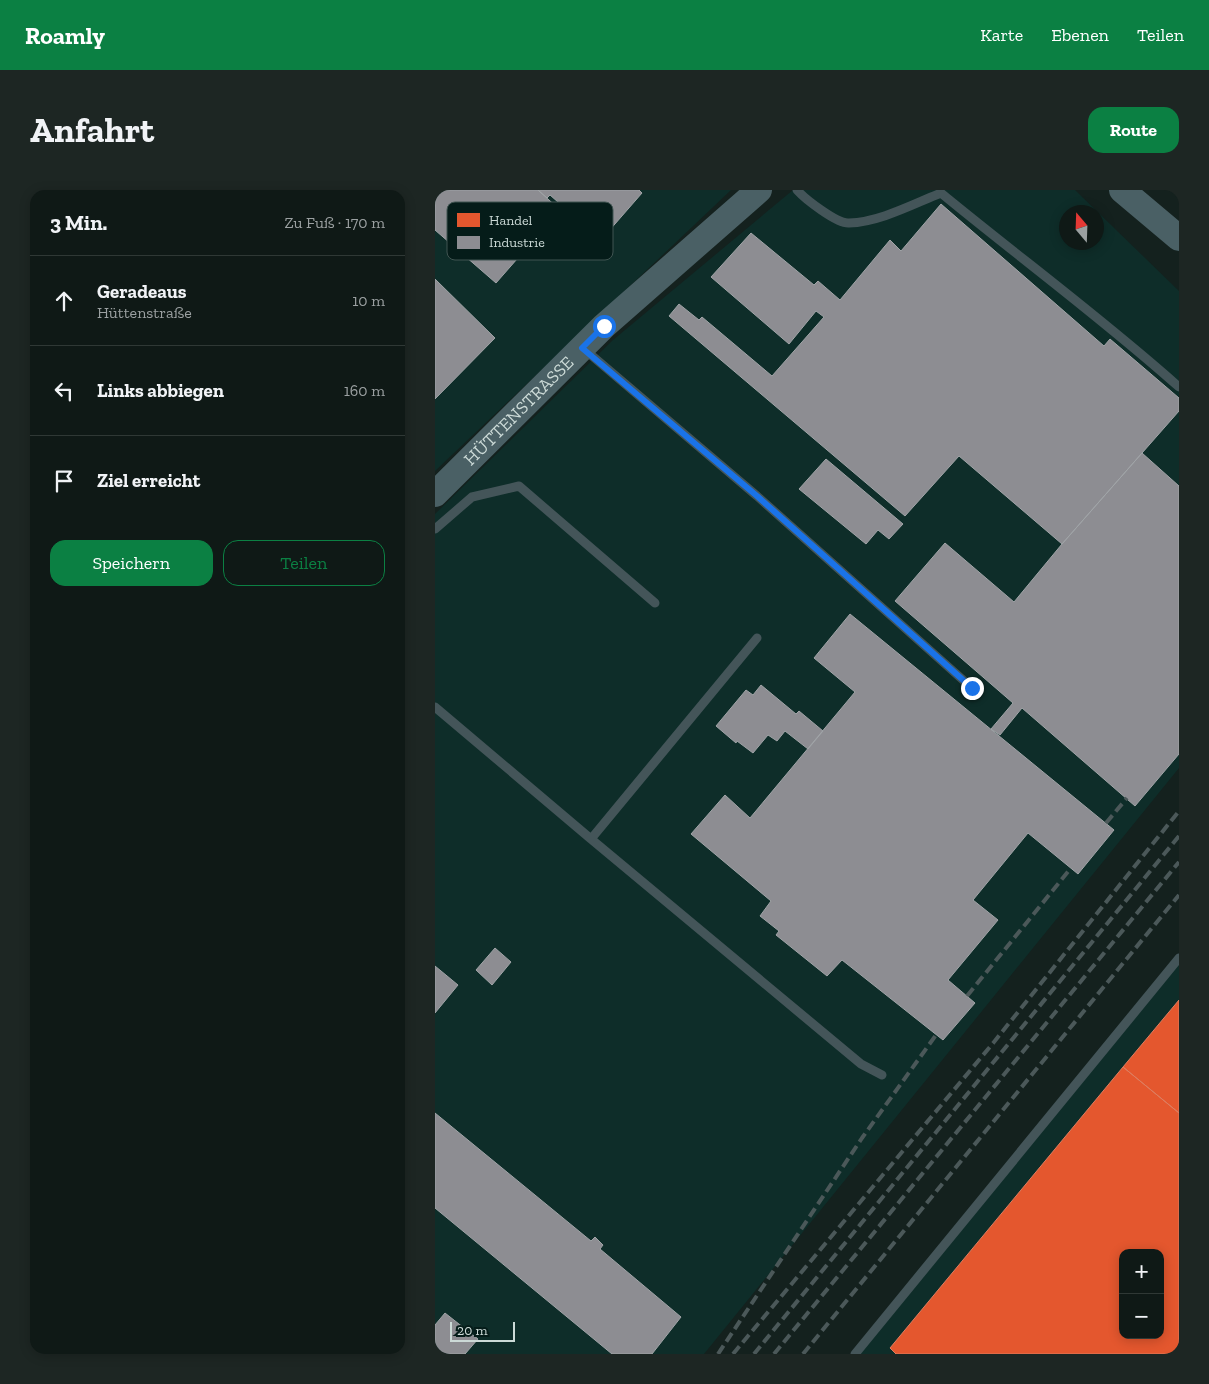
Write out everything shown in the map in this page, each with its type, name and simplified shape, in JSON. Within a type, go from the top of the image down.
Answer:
[{"type":"street","name":"HÜTTENSTRASSE","points":[[435,494],[604,326],[759,190]]},
{"type":"street","points":[[1122,190],[1179,238]]},
{"type":"lane","points":[[797,190],[829,215],[847,224],[894,213],[941,193],[1021,259],[1130,344],[1179,387]]},
{"type":"lane","points":[[582,348],[757,496],[972,688]]},
{"type":"lane","points":[[435,529],[472,497],[519,486],[655,603]]},
{"type":"lane","points":[[591,838],[757,638]]},
{"type":"lane","points":[[435,707],[861,1064],[882,1075]]},
{"type":"lane","points":[[855,1354],[1179,958]]},
{"type":"shaded area","points":[[435,190],[731,190],[435,471]]},
{"type":"shaded area","points":[[793,190],[1075,190],[1090,205],[1059,205],[1059,250],[1104,250],[1104,218],[1179,291],[1179,768],[704,1354],[435,1354],[435,514],[613,340]]},
{"type":"shaded area","points":[[1179,962],[1179,1354],[858,1354]]},
{"type":"building: Handel","points":[[1179,1000],[1179,1113],[1123,1067]]},
{"type":"building: Handel","points":[[1123,1067],[1179,1113],[1179,1354],[896,1354],[890,1348]]},
{"type":"building: Industrie","points":[[435,190],[538,190],[551,202],[447,202],[447,240],[435,230]]},
{"type":"building: Industrie","points":[[538,190],[639,190],[642,193],[613,226],[613,202],[558,202],[550,195],[547,198]]},
{"type":"building: Industrie","points":[[941,204],[1104,346],[1110,339],[1179,398],[1179,411],[1062,544],[959,456],[905,516],[669,316],[679,304],[699,320],[702,317],[772,376],[824,317],[816,311],[789,344],[711,277],[751,233],[814,285],[818,281],[840,300],[890,240],[901,251]]},
{"type":"building: Industrie","points":[[470,260],[516,260],[496,283]]},
{"type":"building: Industrie","points":[[435,279],[495,338],[435,399]]},
{"type":"building: Industrie","points":[[1142,453],[1179,486],[1179,754],[1135,806],[1022,708],[1000,735],[991,729],[1013,703],[895,601],[945,543],[1014,602]]},
{"type":"building: Industrie","points":[[826,459],[903,524],[889,539],[878,530],[866,544],[799,489]]},
{"type":"building: Industrie","points":[[850,614],[1114,830],[1078,874],[1028,833],[973,900],[998,920],[948,980],[975,1003],[943,1040],[842,960],[827,976],[776,935],[779,931],[760,916],[771,901],[691,834],[725,795],[750,818],[855,692],[814,658]]},
{"type":"building: Industrie","points":[[761,685],[796,714],[799,711],[823,731],[808,749],[785,731],[777,741],[768,735],[753,753],[737,741],[736,743],[716,726],[746,690],[753,695]]},
{"type":"building: Industrie","points":[[495,948],[511,962],[492,985],[476,970]]},
{"type":"building: Industrie","points":[[435,966],[458,985],[435,1013]]},
{"type":"building: Industrie","points":[[435,1113],[591,1241],[595,1237],[603,1245],[600,1249],[681,1317],[652,1354],[612,1354],[435,1208]]},
{"type":"building: Industrie","points":[[445,1313],[478,1339],[465,1354],[435,1354],[435,1325]]},
{"type":"railway","points":[[1106,823],[1127,798]]},
{"type":"railway","points":[[733,1354],[994,1042],[1179,811]]},
{"type":"railway","points":[[754,1354],[1179,836]]},
{"type":"railway","points":[[774,1354],[1179,862]]},
{"type":"railway","points":[[967,996],[1071,868]]},
{"type":"railway","points":[[803,1354],[1179,895]]},
{"type":"railway","points":[[718,1354],[862,1138],[936,1035]]},
{"type":"route","points":[[604,326],[582,348],[757,496],[972,688]]}]
